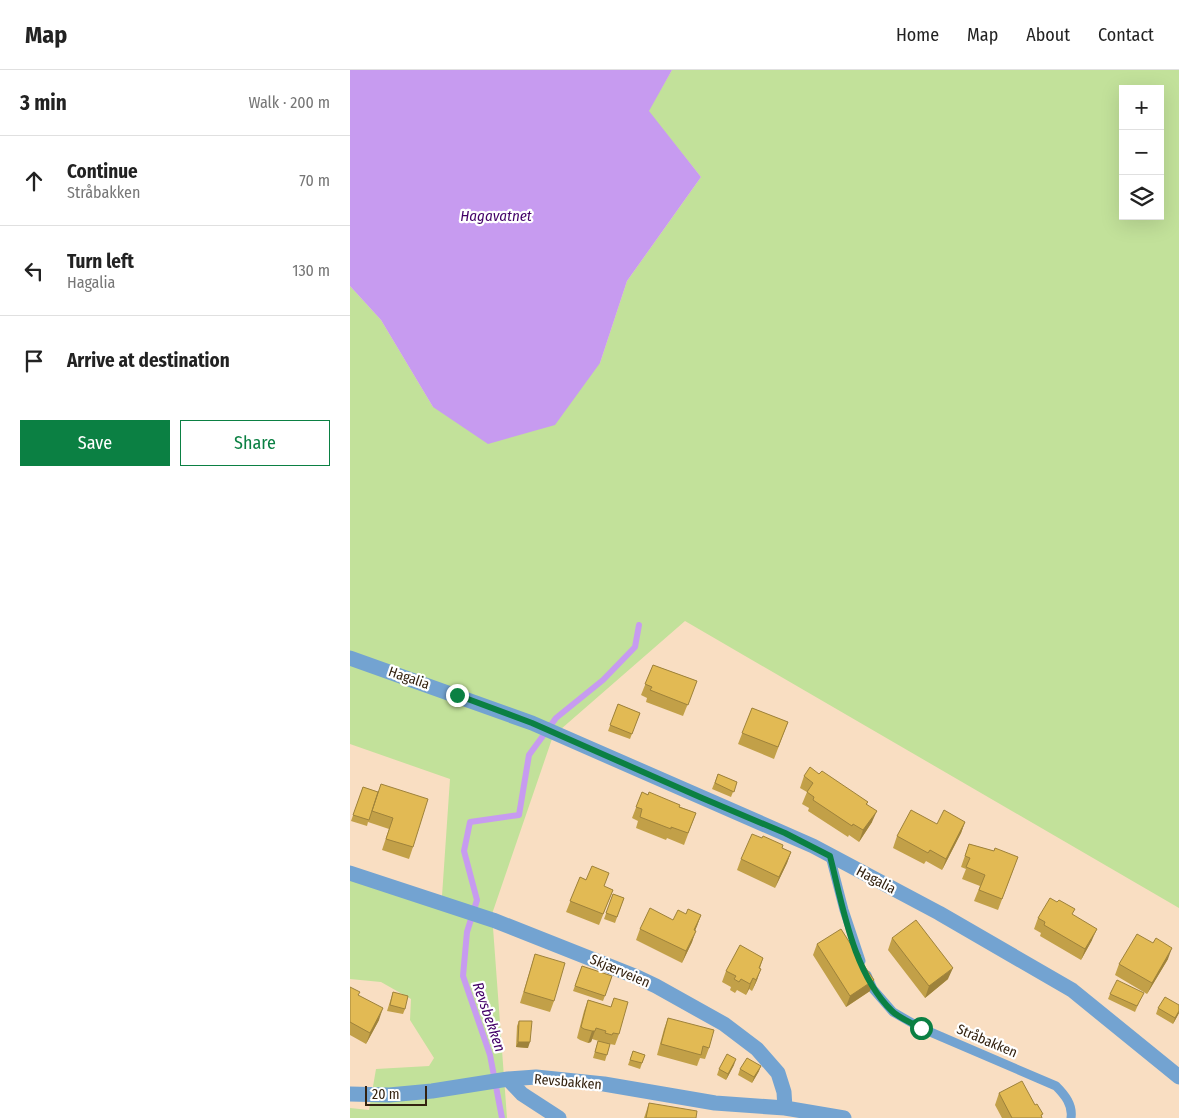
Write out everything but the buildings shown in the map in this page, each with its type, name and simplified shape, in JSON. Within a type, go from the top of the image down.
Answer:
[{"type":"street","name":"Hagalia","points":[[350,658],[532,723],[785,833],[947,918],[1072,990],[1179,1077]]},
{"type":"street","name":"Skjærveien","points":[[350,873],[493,920],[630,973],[656,986],[724,1024],[756,1049],[778,1073],[784,1092],[785,1108]]},
{"type":"street","name":"Revsbakken","points":[[350,1094],[389,1095],[536,1077],[715,1103],[785,1108]]},
{"type":"street","points":[[508,1079],[522,1094],[560,1118]]},
{"type":"street","points":[[785,1108],[844,1118]]},
{"type":"lane","name":"Stråbakken","points":[[830,856],[856,950],[873,988],[893,1012],[921,1028],[1056,1086],[1068,1098],[1072,1114],[1071,1118]]},
{"type":"green space","points":[[672,70],[1179,70],[1179,908],[685,621],[553,736],[492,914],[507,1118],[350,1118],[350,1108],[369,1110],[376,1069],[429,1066],[434,1058],[410,1020],[411,999],[381,982],[350,979],[350,869],[442,896],[450,779],[350,744],[350,286],[381,320],[433,407],[600,363],[627,281],[701,177],[648,111]]},
{"type":"water","name":"Hagavatnet","points":[[350,70],[672,70],[649,111],[701,177],[627,281],[600,363],[555,425],[488,444],[433,407],[381,320],[350,286]]},
{"type":"waterway","name":"Revsbekken","points":[[502,1118],[490,1055],[463,976],[467,932],[477,900],[464,851],[470,822],[519,815],[529,755],[556,718],[603,680],[635,647],[639,625]]},
{"type":"route","points":[[457,695],[532,723],[785,833],[830,856],[856,950],[873,988],[893,1012],[921,1028]]}]
